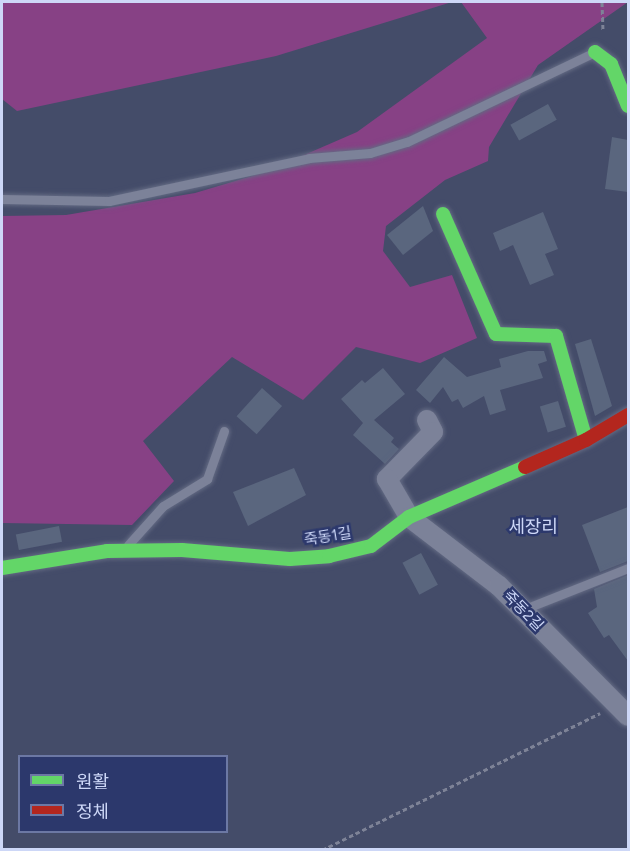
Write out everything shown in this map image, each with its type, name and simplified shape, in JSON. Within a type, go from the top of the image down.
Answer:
[{"type":"street","points":[[595,52],[611,64],[628,106]]},
{"type":"street","points":[[443,214],[496,334],[556,336],[586,440]]},
{"type":"street","name":"죽동1길","points":[[2,568],[123,551],[192,551],[290,559],[329,556],[370,546],[409,517],[586,440],[628,415]]},
{"type":"street","points":[[409,517],[387,478],[433,432],[427,420]]},
{"type":"street","name":"죽동2길","points":[[409,517],[500,586],[622,711]]},
{"type":"lane","points":[[2,199],[109,201],[309,158],[370,153],[407,142],[595,52]]},
{"type":"lane","points":[[123,551],[164,506],[207,479],[224,431]]},
{"type":"lane","points":[[522,610],[628,568]]},
{"type":"path","points":[[602,2],[603,32]]},
{"type":"path","points":[[322,849],[622,711]]},
{"type":"shaded area","points":[[2,2],[452,2],[276,56],[17,111],[2,99]]},
{"type":"shaded area","points":[[461,2],[628,2],[538,65],[489,147],[488,161],[445,180],[386,226],[383,251],[410,287],[452,275],[477,338],[420,363],[356,347],[303,400],[232,357],[143,441],[174,481],[132,525],[2,523],[2,216],[66,215],[195,193],[265,172],[357,132],[487,38]]},
{"type":"building","points":[[548,104],[557,120],[519,141],[510,125]]},
{"type":"building","points":[[612,137],[628,140],[628,192],[605,189]]},
{"type":"building","points":[[423,206],[433,231],[403,255],[387,235]]},
{"type":"building","points":[[543,212],[558,249],[545,254],[554,275],[530,285],[513,245],[500,251],[493,233]]},
{"type":"building","points":[[591,339],[612,406],[595,416],[575,344]]},
{"type":"building","points":[[528,351],[544,351],[547,361],[538,364],[543,378],[500,390],[506,410],[490,415],[484,396],[463,408],[458,399],[452,402],[443,387],[430,403],[416,390],[444,357],[467,377],[501,367],[499,359]]},
{"type":"building","points":[[383,368],[405,394],[374,420],[394,438],[391,442],[399,449],[385,464],[353,435],[363,423],[341,399],[362,380],[365,383]]},
{"type":"building","points":[[262,388],[282,406],[257,434],[237,416]]},
{"type":"building","points":[[558,401],[566,427],[548,432],[540,407]]},
{"type":"building","points":[[294,468],[306,495],[248,526],[233,492]]},
{"type":"building","points":[[628,507],[628,561],[600,572],[582,525]]},
{"type":"building","points":[[59,526],[62,542],[19,550],[16,534]]},
{"type":"building","points":[[421,553],[438,585],[419,595],[402,563]]},
{"type":"building","points":[[628,575],[628,661],[609,635],[604,638],[588,613],[597,607],[594,589]]},
{"type":"traffic: fast","points":[[595,52],[611,64],[628,106]]},
{"type":"traffic: fast","points":[[443,214],[496,334],[556,336],[586,440]]},
{"type":"traffic: fast","points":[[2,568],[107,551],[182,550],[290,559],[329,556],[371,546],[409,517],[525,467]]},
{"type":"traffic: jam","points":[[525,467],[586,440],[628,415]]},
{"type":"district","name":"세장리","points":[[533,527]]}]
